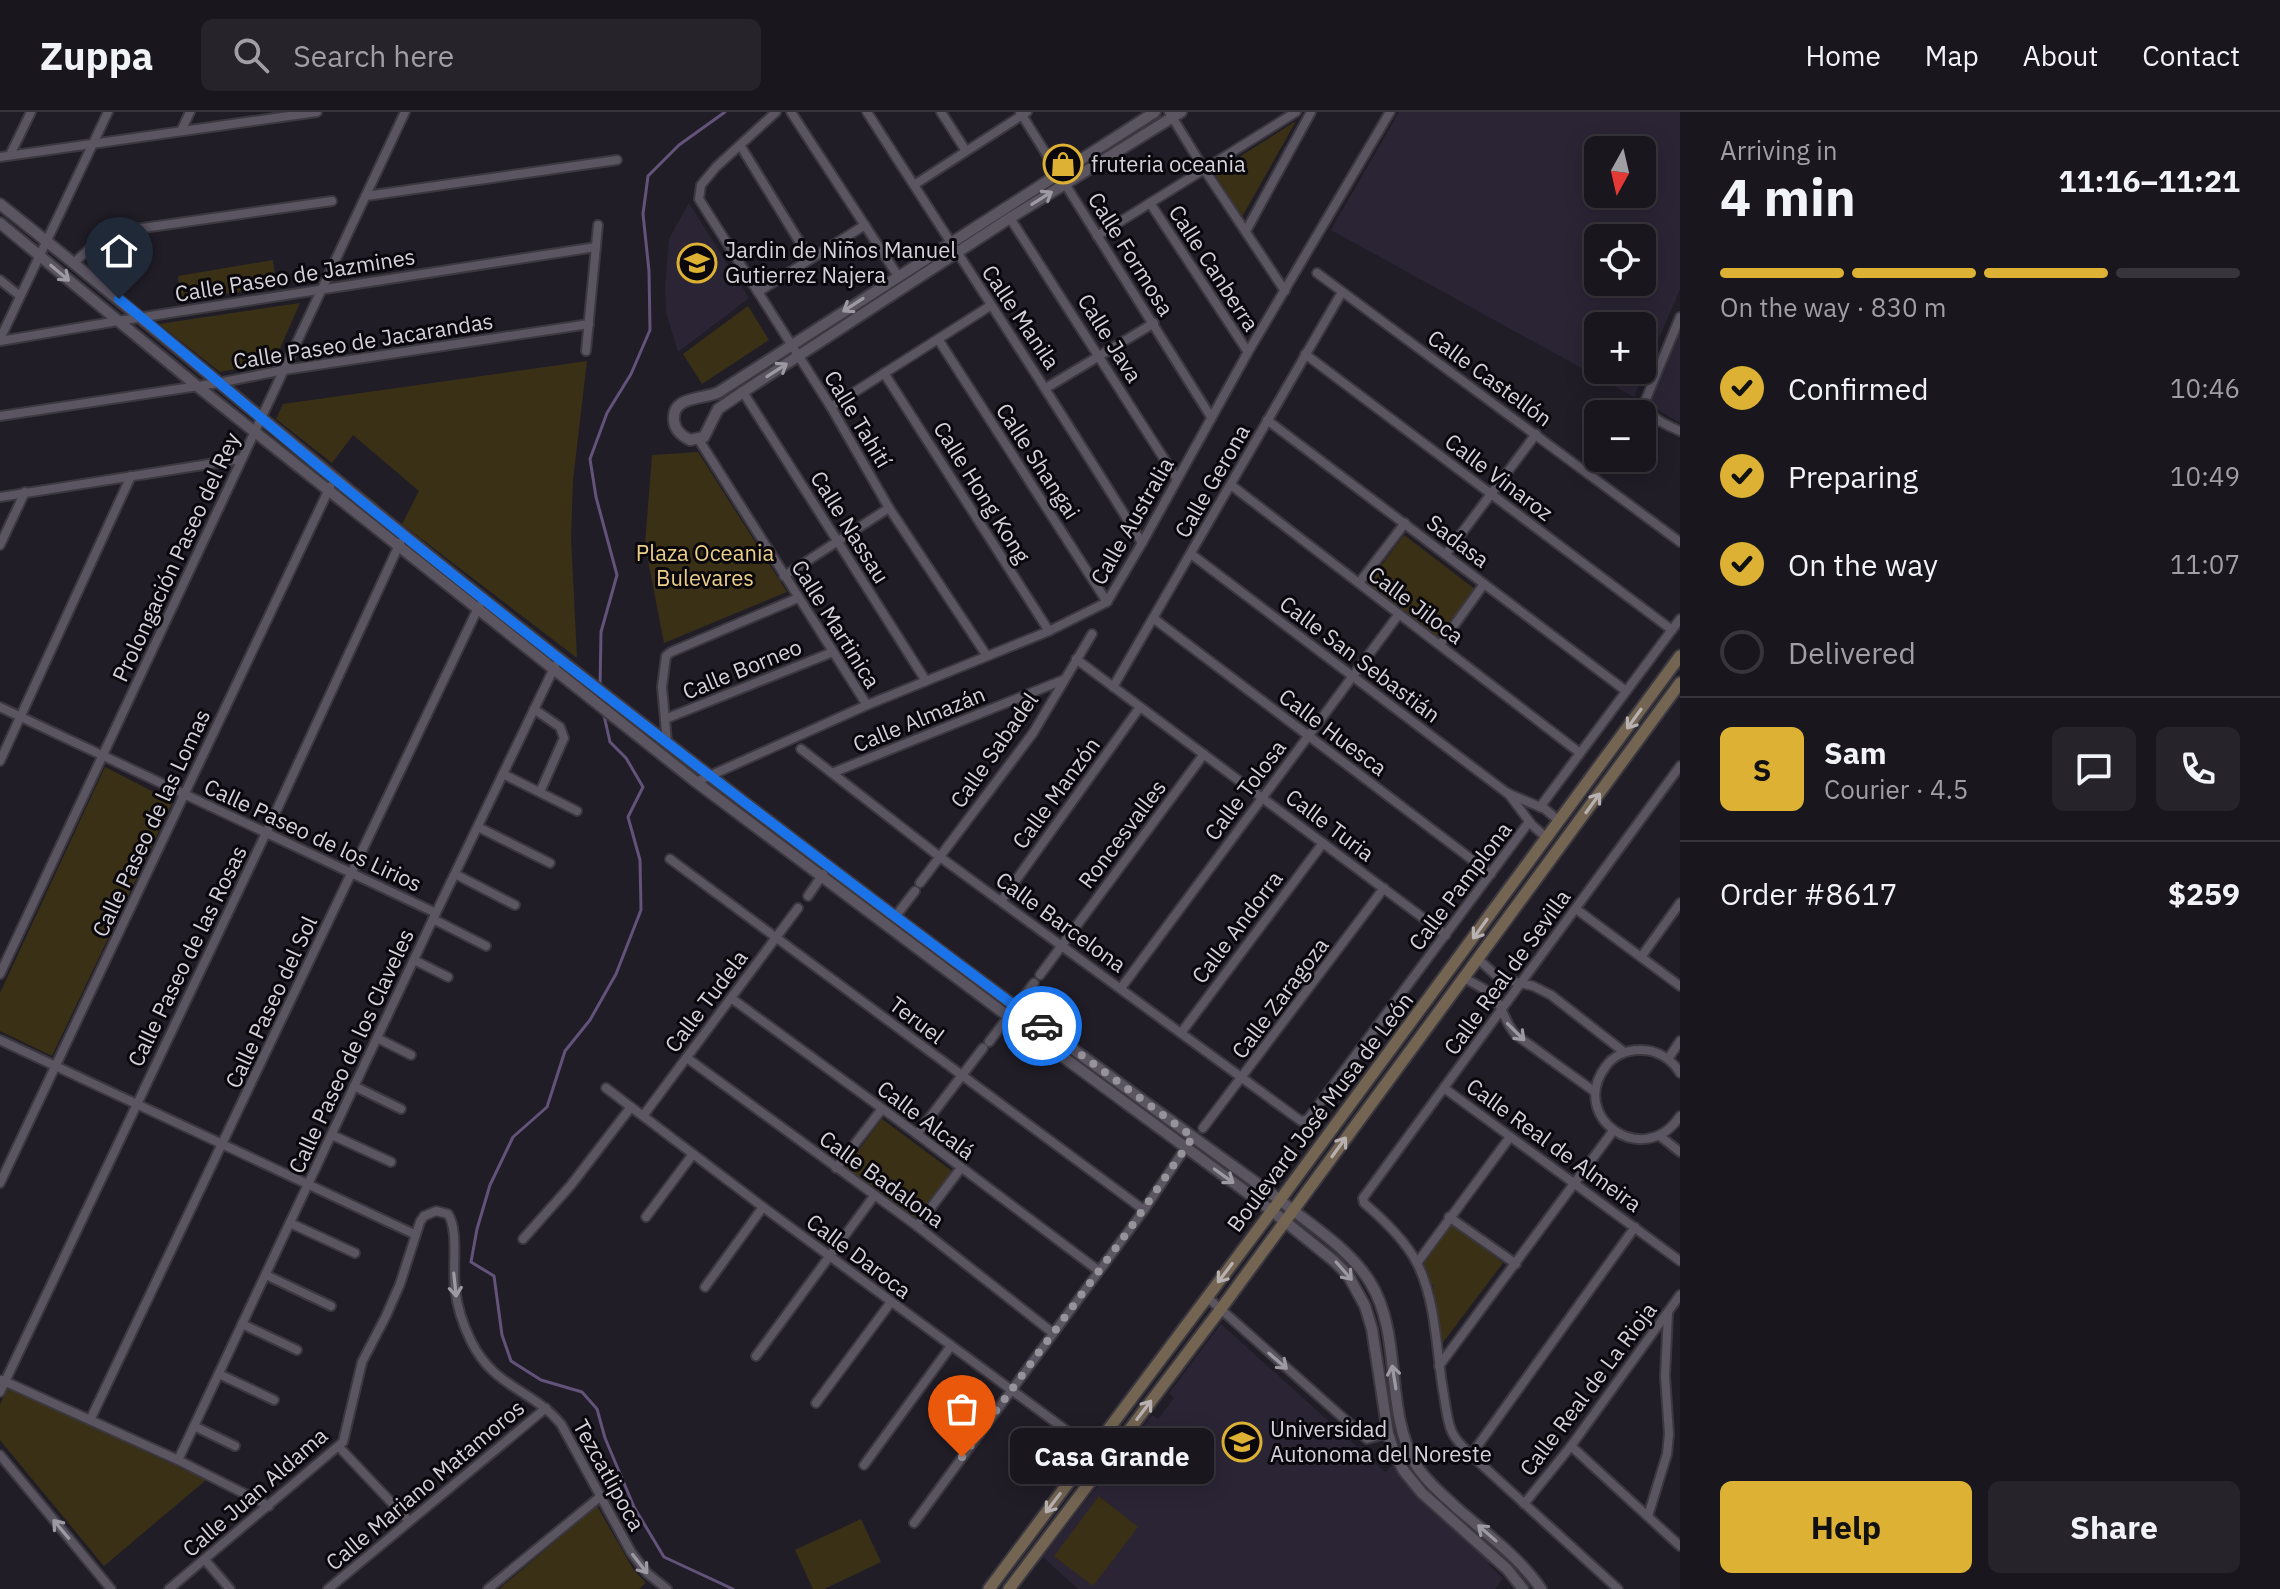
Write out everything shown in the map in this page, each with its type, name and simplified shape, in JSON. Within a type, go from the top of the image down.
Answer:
[{"type":"main road","name":"Boulevard José Musa de León","points":[[989,1589],[1393,1048],[1680,656]]},
{"type":"main road","name":"Boulevard José Musa de León","points":[[1009,1589],[1220,1310],[1680,683]]},
{"type":"main road","points":[[1539,877],[1559,837],[1559,821]]},
{"type":"main road","points":[[1393,1048],[1392,1056],[1405,1057]]},
{"type":"street","points":[[10,155],[31,112]]},
{"type":"street","points":[[0,340],[108,112]]},
{"type":"street","points":[[181,131],[190,112]]},
{"type":"street","points":[[0,157],[273,115],[317,112]]},
{"type":"street","name":"Prolongación Paseo del Rey","points":[[0,974],[405,112]]},
{"type":"street","points":[[776,112],[740,145],[810,259]]},
{"type":"street","points":[[791,112],[898,276]]},
{"type":"street","name":"Calle Manila","points":[[867,112],[1046,388],[1142,543]]},
{"type":"street","points":[[941,112],[966,151]]},
{"type":"street","points":[[1155,112],[714,394],[688,400],[679,406],[674,415],[678,432],[690,440],[699,440],[707,433],[718,409],[1174,114],[1204,169],[1285,291]]},
{"type":"street","points":[[1097,236],[1296,112]]},
{"type":"street","points":[[1246,231],[1311,112]]},
{"type":"street","name":"Calle Australia","points":[[696,782],[867,705],[1049,631],[1107,602],[1248,352],[1390,112]]},
{"type":"street","points":[[914,185],[1023,113]]},
{"type":"street","name":"Calle Formosa","points":[[1023,113],[1211,417]]},
{"type":"street","name":"Calle Tahití","points":[[740,145],[701,185],[699,199],[831,407],[889,508],[987,656]]},
{"type":"street","points":[[366,196],[617,160]]},
{"type":"street","points":[[74,263],[98,242],[129,230],[332,201]]},
{"type":"street","name":"Calle Canberra","points":[[1150,203],[1248,352]]},
{"type":"street","points":[[0,204],[404,535],[553,669],[696,782],[895,917],[1280,1200],[1340,1248],[1376,1292],[1387,1334],[1402,1424],[1417,1466],[1442,1495],[1518,1561],[1541,1589]]},
{"type":"street","name":"Calle Java","points":[[1010,218],[1177,479]]},
{"type":"street","points":[[0,223],[197,386],[399,546],[559,658],[709,774],[825,872],[1009,1017],[1272,1211],[1334,1261],[1358,1290],[1372,1329],[1388,1433],[1395,1455],[1412,1482],[1507,1569],[1523,1589]]},
{"type":"street","points":[[586,351],[598,225]]},
{"type":"street","points":[[758,292],[865,225]]},
{"type":"street","name":"Calle Paseo de Jazmines","points":[[0,340],[596,247]]},
{"type":"street","name":"Calle Castellón","points":[[1317,273],[1680,542]]},
{"type":"street","points":[[0,280],[20,296]]},
{"type":"street","name":"Calle Gerona","points":[[1113,687],[1342,292]]},
{"type":"street","points":[[831,407],[990,306]]},
{"type":"street","points":[[1680,317],[1646,399],[1646,407],[1651,415],[1680,431]]},
{"type":"street","points":[[1046,388],[1154,323]]},
{"type":"street","name":"Calle Paseo de Jacarandas","points":[[0,416],[589,324]]},
{"type":"street","name":"Calle Shangai","points":[[938,339],[1107,602]]},
{"type":"street","name":"Calle Vinaroz","points":[[1305,354],[1672,630]]},
{"type":"street","name":"Calle Hong Kong","points":[[884,373],[1049,631]]},
{"type":"street","name":"Calle Nassau","points":[[743,392],[926,681]]},
{"type":"street","name":"Sadasa","points":[[1267,420],[1626,691]]},
{"type":"street","points":[[1446,554],[1536,434]]},
{"type":"street","name":"Calle Martinica","points":[[699,440],[867,705]]},
{"type":"street","points":[[0,497],[241,459]]},
{"type":"street","points":[[0,761],[131,476]]},
{"type":"street","name":"Calle Paseo de las Lomas","points":[[0,1183],[334,479]]},
{"type":"street","name":"Calle Jiloca","points":[[1231,485],[1580,753]]},
{"type":"street","points":[[0,545],[25,492]]},
{"type":"street","points":[[784,576],[889,508]]},
{"type":"street","points":[[1359,583],[1405,523]]},
{"type":"street","name":"Calle Paseo de las Rosas","points":[[0,1392],[2,1380],[266,833],[404,535]]},
{"type":"street","name":"Calle San Sebastián","points":[[1191,554],[1507,793],[1540,807],[1559,821]]},
{"type":"street","points":[[1440,645],[1484,584]]},
{"type":"street","points":[[667,742],[662,687],[664,659],[671,652],[798,598]]},
{"type":"street","name":"Calle Paseo del Sol","points":[[90,1420],[480,603]]},
{"type":"street","name":"Calle Tolosa","points":[[1121,988],[1399,614]]},
{"type":"street","name":"Calle Huesca","points":[[1153,618],[1491,874]]},
{"type":"street","points":[[1540,807],[1680,619]]},
{"type":"street","name":"Calle Sabadel","points":[[895,917],[1033,733],[1092,634]]},
{"type":"street","name":"Calle Borneo","points":[[665,719],[833,652]]},
{"type":"street","name":"Calle Paseo de los Claveles","points":[[178,1460],[559,658]]},
{"type":"street","name":"Calle Turia","points":[[1076,659],[1446,935]]},
{"type":"street","name":"Calle Almazán","points":[[832,773],[1064,680]]},
{"type":"street","name":"Calle Paseo de los Lirios","points":[[0,707],[351,873],[486,946]]},
{"type":"street","name":"Calle Manzón","points":[[1001,901],[1140,707]]},
{"type":"street","points":[[534,709],[560,727],[564,738],[540,792]]},
{"type":"street","name":"Calle Barcelona","points":[[801,749],[940,857],[1301,1121]]},
{"type":"street","name":"Roncesvalles","points":[[962,1076],[1204,754]]},
{"type":"street","name":"Calle Real de Sevilla","points":[[1417,1263],[1398,1237],[1364,1203],[1363,1198],[1680,766]]},
{"type":"street","points":[[503,774],[577,811]]},
{"type":"street","name":"Calle San Sebastián","points":[[1507,793],[1529,822],[1547,838]]},
{"type":"street","name":"Calle Pamplona","points":[[1301,1121],[1308,1119],[1529,822]]},
{"type":"street","points":[[478,827],[550,863]]},
{"type":"street","name":"Calle Andorra","points":[[1181,1033],[1323,843]]},
{"type":"street","name":"Teruel","points":[[670,859],[1144,1210]]},
{"type":"street","points":[[808,896],[825,872]]},
{"type":"street","points":[[455,874],[515,905]]},
{"type":"street","name":"Calle Zaragoza","points":[[1203,1128],[1384,888]]},
{"type":"street","points":[[1641,957],[1680,903]]},
{"type":"street","name":"Calle Tudela","points":[[643,1116],[798,908]]},
{"type":"street","points":[[1576,909],[1680,986]]},
{"type":"street","points":[[1478,959],[1499,978],[1551,995],[1624,1052]]},
{"type":"street","points":[[414,960],[448,977]]},
{"type":"street","points":[[1464,978],[1492,995],[1509,1028],[1516,1035],[1595,1092]]},
{"type":"street","name":"Calle Alcalá","points":[[731,998],[1099,1271]]},
{"type":"street","points":[[377,1038],[411,1055]]},
{"type":"street","points":[[0,1040],[414,1234]]},
{"type":"street","points":[[1668,1059],[1680,1041]]},
{"type":"street","points":[[1680,1073],[1668,1059],[1654,1051],[1639,1049],[1624,1052],[1609,1061],[1599,1075],[1595,1092],[1596,1107],[1603,1121],[1613,1131],[1628,1138],[1644,1140],[1660,1136],[1680,1116]]},
{"type":"street","name":"Calle Badalona","points":[[687,1058],[917,1226],[1053,1333]]},
{"type":"street","points":[[917,1134],[962,1076]]},
{"type":"street","points":[[354,1086],[401,1109]]},
{"type":"street","name":"Calle Daroca","points":[[606,1088],[1093,1450]]},
{"type":"street","name":"Calle Real de Almeira","points":[[1444,1088],[1680,1261]]},
{"type":"street","points":[[523,1239],[571,1185],[631,1107]]},
{"type":"street","points":[[836,1168],[882,1109]]},
{"type":"street","points":[[1439,1367],[1613,1131]]},
{"type":"street","points":[[332,1135],[391,1162]]},
{"type":"street","points":[[1660,1136],[1680,1152]]},
{"type":"street","points":[[914,1523],[1144,1210],[1193,1137]]},
{"type":"street","points":[[1510,1137],[1417,1263],[1432,1315],[1448,1423],[1452,1434],[1471,1455],[1618,1589]]},
{"type":"street","points":[[646,1217],[693,1154]]},
{"type":"street","points":[[917,1226],[961,1168]]},
{"type":"street","points":[[756,1356],[874,1196]]},
{"type":"street","points":[[705,1287],[763,1207]]},
{"type":"street","name":"Tezcatlipoca","points":[[414,1234],[429,1213],[443,1211],[451,1219],[457,1300],[476,1351],[496,1376],[546,1408],[561,1424],[638,1563],[667,1589]]},
{"type":"street","points":[[1449,1217],[1516,1264]]},
{"type":"street","points":[[290,1223],[355,1253]]},
{"type":"street","points":[[1471,1455],[1635,1227]]},
{"type":"street","name":"Calle Juan Aldama","points":[[169,1589],[339,1447],[345,1437],[362,1362],[400,1284],[414,1234]]},
{"type":"street","points":[[266,1275],[331,1306]]},
{"type":"street","name":"Calle Real de La Rioja","points":[[1524,1504],[1571,1446],[1680,1295]]},
{"type":"street","points":[[1207,1297],[1367,1439],[1388,1433]]},
{"type":"street","points":[[816,1403],[891,1302]]},
{"type":"street","points":[[1648,1516],[1667,1454],[1669,1434],[1665,1376],[1668,1312]]},
{"type":"street","points":[[242,1324],[297,1350]]},
{"type":"street","points":[[864,1465],[951,1346]]},
{"type":"street","points":[[219,1374],[274,1400]]},
{"type":"street","points":[[2,1380],[178,1460],[269,1506]]},
{"type":"street","name":"Calle Mariano Matamoros","points":[[328,1589],[546,1408]]},
{"type":"street","points":[[194,1426],[235,1446]]},
{"type":"street","points":[[1571,1446],[1680,1546]]},
{"type":"street","points":[[339,1447],[409,1521]]},
{"type":"street","points":[[0,1455],[111,1589]]},
{"type":"street","points":[[488,1589],[601,1496]]},
{"type":"street","points":[[205,1560],[230,1589]]},
{"type":"street","points":[[649,1589],[657,1582]]},
{"type":"shaded area","points":[[1399,112],[1680,112],[1680,289],[1656,345],[1656,312],[1584,312],[1584,369],[1331,230]]},
{"type":"shaded area","name":"Jardin de Niños Manuel Gutierrez Najera","points":[[689,203],[749,298],[678,352],[666,312],[665,288],[669,239]]},
{"type":"shaded area","points":[[1680,331],[1680,423],[1656,409],[1656,400],[1651,400]]},
{"type":"shaded area","points":[[1610,384],[1640,384],[1634,397]]},
{"type":"shaded area","name":"Universidad Autonoma del Noreste","points":[[1221,1324],[1385,1472],[1393,1465],[1409,1487],[1436,1514],[1490,1562],[1489,1565],[1503,1578],[1495,1589],[1078,1589],[1043,1557],[1152,1415],[1158,1419],[1174,1398],[1169,1393]]},
{"type":"green space","points":[[1296,121],[1242,217],[1214,173]]},
{"type":"green space","points":[[273,260],[276,286],[181,301],[178,276]]},
{"type":"green space","points":[[300,303],[274,362],[220,372],[159,324]]},
{"type":"green space","points":[[748,306],[769,340],[702,384],[683,354]]},
{"type":"green space","points":[[587,361],[573,480],[571,538],[577,658],[402,524],[419,491],[353,435],[332,463],[276,419],[283,404]]},
{"type":"green space","name":"Plaza Oceania Bulevares","points":[[698,452],[787,592],[664,643],[645,545],[652,455]]},
{"type":"green space","points":[[1404,535],[1476,590],[1439,638],[1367,584]]},
{"type":"green space","points":[[105,767],[173,802],[52,1056],[0,1031],[0,993]]},
{"type":"green space","points":[[882,1119],[952,1171],[915,1219],[846,1167]]},
{"type":"green space","points":[[1451,1222],[1503,1263],[1441,1345],[1433,1286],[1420,1264]]},
{"type":"green space","points":[[8,1387],[206,1480],[104,1566],[0,1440],[0,1405]]},
{"type":"green space","points":[[1099,1496],[1138,1527],[1093,1586],[1054,1556]]},
{"type":"green space","points":[[597,1506],[633,1569],[646,1583],[639,1589],[499,1589]]},
{"type":"green space","points":[[861,1519],[881,1562],[824,1589],[813,1589],[795,1550]]},
{"type":"waterway","points":[[600,688],[601,632],[617,575],[596,497],[590,459],[607,413],[631,374],[650,330],[649,271],[643,214],[648,176],[679,145],[725,112]]},
{"type":"waterway","points":[[603,711],[610,742],[626,758],[643,787],[628,817],[640,860],[641,910],[616,974],[590,1020],[565,1051],[547,1107],[513,1137],[490,1185],[471,1262],[494,1276],[502,1335],[511,1361],[541,1380],[582,1392],[597,1409],[605,1438],[634,1507],[664,1557],[733,1589]]},
{"type":"way so far","points":[[962,1457],[1129,1230],[1193,1137],[1042,1026]]},
{"type":"place","name":"fruteria oceania","points":[[1063,164]]},
{"type":"place","name":"Jardin de Niños Manuel Gutierrez Najera","points":[[697,263]]},
{"type":"place","name":"Universidad Autonoma del Noreste","points":[[1242,1442]]},
{"type":"place","name":"Casa Grande","points":[[962,1457]]},
{"type":"route","points":[[119,299],[334,479],[540,643],[828,867],[1042,1026]]}]
